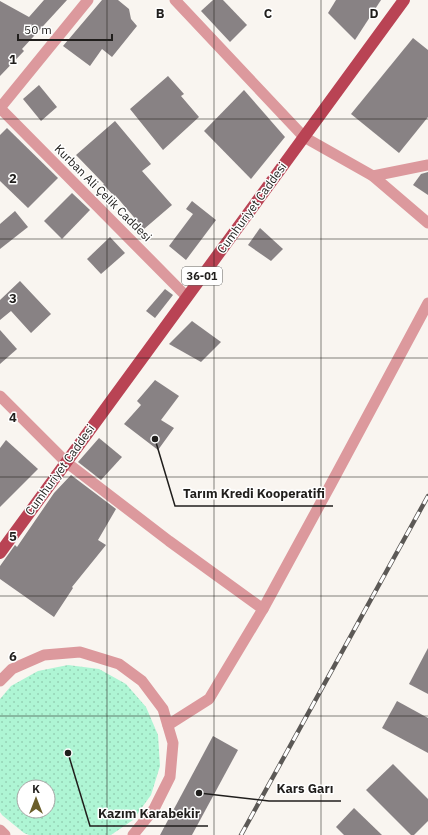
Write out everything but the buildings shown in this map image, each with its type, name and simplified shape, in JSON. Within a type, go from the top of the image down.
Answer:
[{"type":"main road","name":"Cumhuriyet Caddesi","points":[[0,552],[404,0]]},
{"type":"street","points":[[0,108],[88,0]]},
{"type":"street","points":[[175,0],[304,137],[373,176],[428,223]]},
{"type":"street","name":"Kurban Ali Çelik Caddesi","points":[[0,108],[187,297]]},
{"type":"street","points":[[373,176],[428,165]]},
{"type":"street","points":[[168,725],[209,699],[263,609],[428,303]]},
{"type":"street","points":[[0,396],[66,462],[169,541],[263,609]]},
{"type":"street","points":[[0,681],[12,670],[44,655],[80,652],[119,664],[142,681],[163,709],[173,743],[170,777],[154,809],[133,835]]},
{"type":"street","points":[[0,830],[5,835]]},
{"type":"green space","points":[[68,665],[99,669],[126,684],[146,707],[158,735],[160,766],[151,795],[133,820],[111,835],[29,835],[24,833],[2,815],[0,812],[0,699],[11,686],[38,671]]},
{"type":"railway","points":[[241,835],[428,496]]},
{"type":"place","name":"Tarım Kredi Kooperatifi","points":[[155,439]]},
{"type":"place","name":"Kazım Karabekir","points":[[68,753]]},
{"type":"place","name":"Kars Garı","points":[[199,793]]}]
